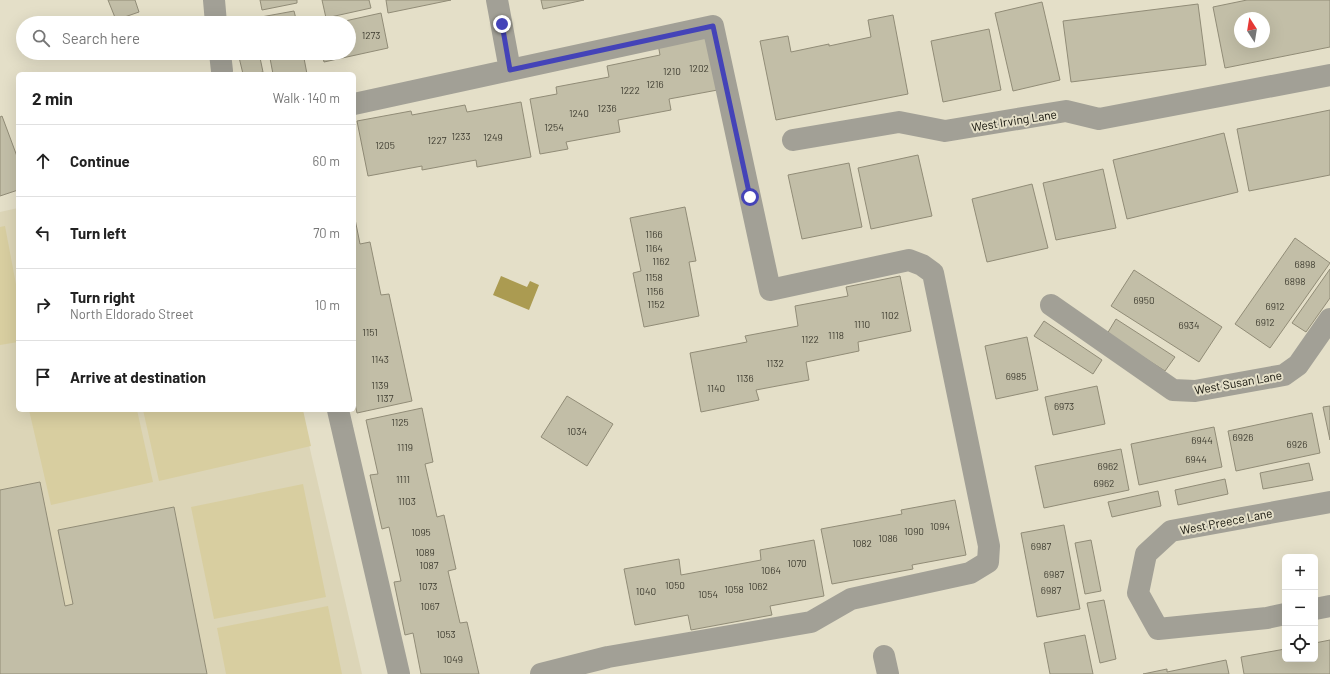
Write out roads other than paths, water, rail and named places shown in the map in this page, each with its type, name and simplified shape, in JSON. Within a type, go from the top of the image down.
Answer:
[{"type":"street","points":[[214,0],[215,16]]},
{"type":"street","points":[[497,0],[510,70]]},
{"type":"street","points":[[356,104],[713,26],[770,290],[909,260],[922,265],[933,273],[989,546],[988,562],[970,573],[852,599],[811,622],[610,666],[541,674]]},
{"type":"street","name":"West Irving Lane","points":[[793,140],[899,122],[945,131],[1066,111],[1099,119],[1330,75]]},
{"type":"street","name":"West Susan Lane","points":[[1051,305],[1173,390],[1195,391],[1284,375],[1298,365],[1330,319]]},
{"type":"street","points":[[338,412],[400,674]]},
{"type":"street","name":"West Preece Lane","points":[[1282,615],[1267,618],[1158,629],[1138,593],[1146,554],[1171,532],[1330,502]]},
{"type":"street","points":[[1318,608],[1330,606]]}]
